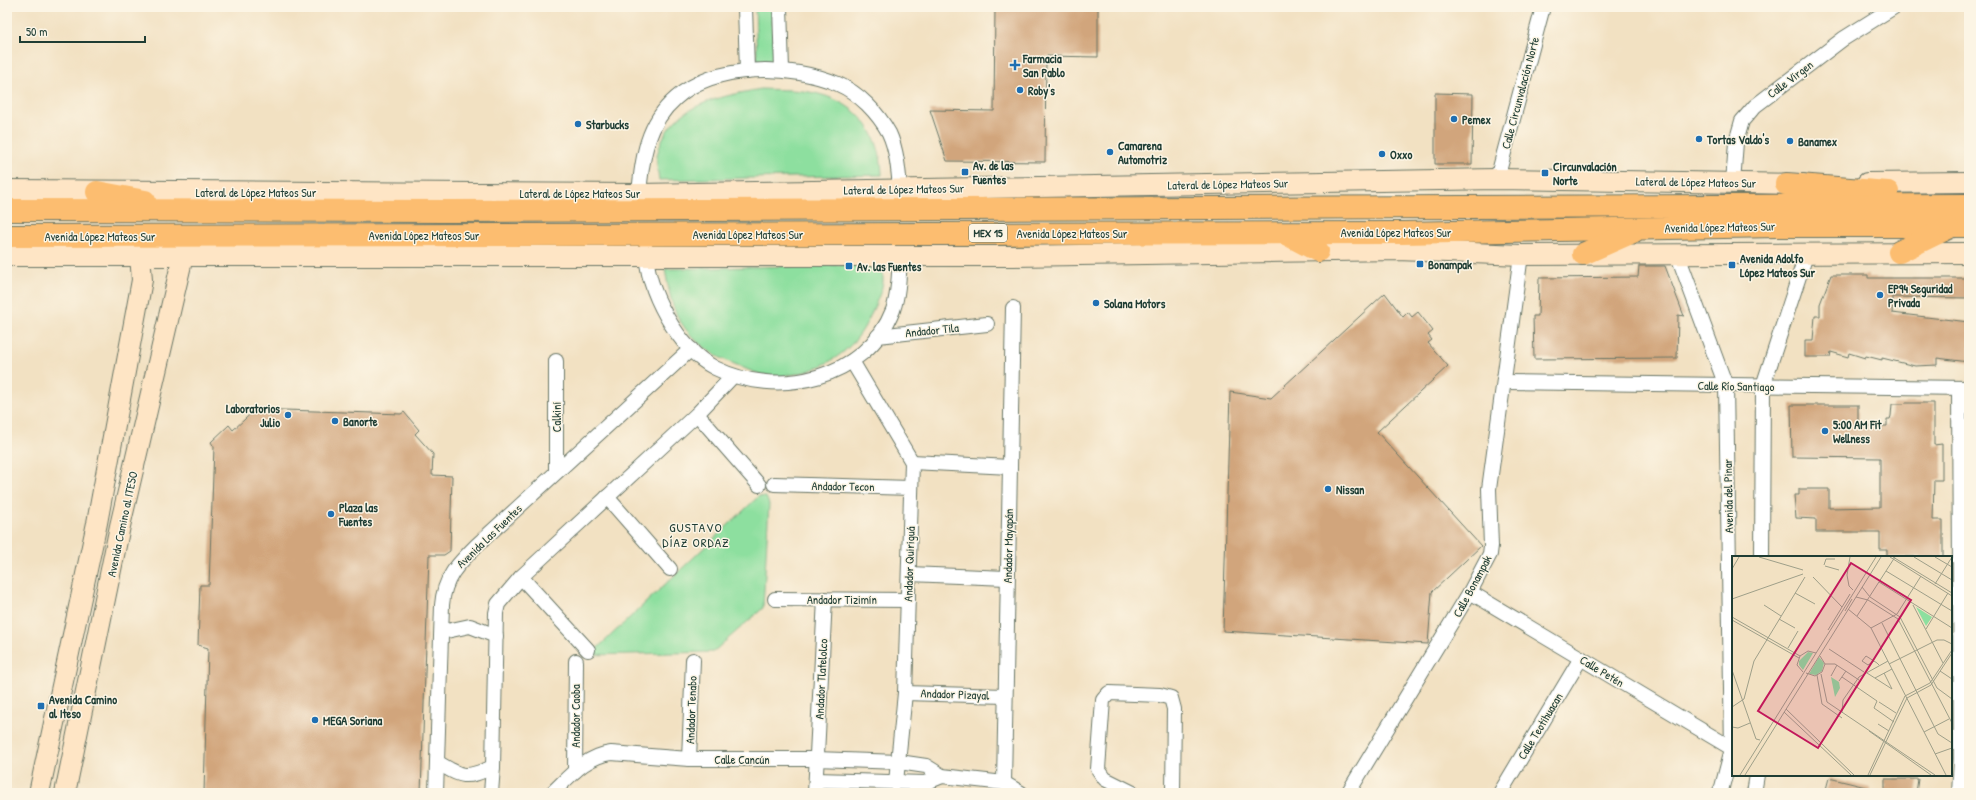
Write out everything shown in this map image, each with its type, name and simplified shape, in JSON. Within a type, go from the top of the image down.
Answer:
[{"type":"main road","name":"Lateral de López Mateos Sur","points":[[7,190],[97,192],[640,194],[901,199],[1497,179],[1786,184],[1969,182]]},
{"type":"main road","points":[[1786,184],[1969,198]]},
{"type":"main road","points":[[97,192],[201,211]]},
{"type":"main road","name":"Avenida López Mateos Sur","points":[[7,210],[201,211],[901,199],[1969,205]]},
{"type":"main road","name":"Avenida López Mateos Sur","points":[[7,236],[1402,233],[1961,226]]},
{"type":"main road","points":[[1899,252],[1961,226]]},
{"type":"main road","points":[[1583,254],[1642,229]]},
{"type":"main road","points":[[1283,233],[1318,251]]},
{"type":"main road","points":[[7,256],[900,256],[1398,250],[1521,255],[1807,252],[1969,253]]},
{"type":"main road","name":"Avenida Camino al ITESO","points":[[39,793],[99,515],[142,280],[140,256]]},
{"type":"main road","name":"Avenida Camino al ITESO","points":[[65,793],[120,526],[183,256]]},
{"type":"street","points":[[745,7],[747,71]]},
{"type":"street","points":[[780,7],[782,70]]},
{"type":"street","name":"Calle Circunvalación Norte","points":[[1497,179],[1542,7]]},
{"type":"street","name":"Calle Virgen","points":[[1733,183],[1736,142],[1742,121],[1755,106],[1843,39],[1894,7]]},
{"type":"street","points":[[640,194],[641,170],[645,148],[654,126],[676,97],[697,84],[719,76],[747,71],[782,70],[805,73],[839,84],[859,97],[877,114],[889,134],[896,158],[901,199]]},
{"type":"street","points":[[646,234],[646,256],[653,285],[670,321],[691,349],[714,367],[733,376],[758,382],[783,383],[803,381],[832,372],[852,361],[878,336],[893,309],[897,292],[900,256]]},
{"type":"street","points":[[1762,556],[1763,386],[1807,252]]},
{"type":"street","name":"Avenida del Pinar","points":[[1677,253],[1726,386],[1732,749],[1719,793]]},
{"type":"street","name":"Calle Bonampak","points":[[1348,793],[1470,592],[1490,554],[1492,546],[1489,489],[1521,255]]},
{"type":"street","name":"Andador Mayapán","points":[[1004,783],[1013,308]]},
{"type":"street","name":"Andador Tila","points":[[878,336],[987,324]]},
{"type":"street","name":"Avenida Las Fuentes","points":[[436,793],[443,589],[450,575],[476,546],[691,349]]},
{"type":"street","name":"Calkiní","points":[[556,361],[556,472]]},
{"type":"street","points":[[852,361],[912,462],[1010,467]]},
{"type":"street","points":[[491,793],[493,767],[496,613],[498,604],[521,578],[697,414],[733,376]]},
{"type":"street","name":"Calle Río Santiago","points":[[1504,382],[1964,388]]},
{"type":"street","points":[[1959,793],[1964,388]]},
{"type":"street","points":[[697,414],[759,485]]},
{"type":"street","name":"Andador Quiriguá","points":[[896,782],[904,693],[912,462]]},
{"type":"street","name":"Andador Tecon","points":[[774,484],[911,488]]},
{"type":"street","points":[[607,497],[670,569]]},
{"type":"street","points":[[909,574],[1007,578]]},
{"type":"street","points":[[521,578],[588,650]]},
{"type":"street","name":"Calle Petén","points":[[1470,592],[1732,749]]},
{"type":"street","name":"Andador Tizimín","points":[[775,599],[908,600]]},
{"type":"street","name":"Andador Tlatelolco","points":[[816,787],[816,759],[825,599]]},
{"type":"street","points":[[442,632],[470,626],[496,636]]},
{"type":"street","name":"Calle Teotihuacan","points":[[1500,793],[1581,658]]},
{"type":"street","name":"Andador Caoba","points":[[575,771],[576,660]]},
{"type":"street","name":"Andador Tenabo","points":[[689,760],[693,660]]},
{"type":"street","name":"Andador Pizayal","points":[[904,693],[1005,696]]},
{"type":"street","points":[[1133,793],[1105,779],[1098,769],[1103,700],[1109,693],[1160,694],[1171,698],[1174,709],[1174,793]]},
{"type":"street","name":"Calle Cancún","points":[[552,793],[575,771],[592,758],[611,753],[689,760],[816,759],[899,762],[926,766],[942,776],[1004,783],[1021,793]]},
{"type":"street","points":[[438,762],[463,776],[478,774],[493,767]]},
{"type":"street","name":"Calle Cancún","points":[[816,787],[896,782],[925,783],[942,776]]},
{"type":"street","points":[[1754,793],[1757,776]]},
{"type":"green space","points":[[755,7],[772,7],[774,62],[757,60]]},
{"type":"green space","points":[[761,89],[812,92],[833,99],[846,106],[866,123],[872,134],[878,147],[882,175],[659,180],[657,156],[663,139],[671,125],[683,114],[712,100]]},
{"type":"green space","points":[[882,264],[883,282],[881,291],[873,311],[854,342],[831,361],[808,371],[784,376],[772,376],[751,371],[712,353],[691,336],[685,329],[674,309],[665,269]]},
{"type":"green space","points":[[759,496],[766,497],[769,504],[763,608],[713,652],[590,655]]},
{"type":"building","points":[[995,7],[1098,7],[1098,57],[1046,56],[1045,162],[947,161],[930,110],[994,111]]},
{"type":"building","name":"Pemex","points":[[1435,93],[1473,94],[1472,164],[1435,164]]},
{"type":"building","points":[[1639,266],[1665,266],[1684,316],[1678,315],[1677,358],[1534,359],[1533,316],[1538,316],[1539,278],[1638,277]]},
{"type":"building","points":[[1831,275],[1868,275],[1868,278],[1969,278],[1969,298],[1893,297],[1892,313],[1969,322],[1969,362],[1937,358],[1937,365],[1915,366],[1882,358],[1882,360],[1866,356],[1865,358],[1849,353],[1848,357],[1831,352],[1830,357],[1805,357],[1805,340],[1813,340],[1815,316],[1820,316],[1820,304]]},
{"type":"building","name":"Nissan","points":[[1385,293],[1403,317],[1408,312],[1412,317],[1418,312],[1433,331],[1428,335],[1432,340],[1428,343],[1448,366],[1377,432],[1481,546],[1432,592],[1428,644],[1223,631],[1230,392],[1271,398]]},
{"type":"building","points":[[1934,403],[1934,445],[1942,444],[1942,480],[1934,480],[1933,520],[1943,520],[1943,556],[1887,556],[1887,550],[1880,550],[1880,532],[1816,532],[1816,519],[1796,518],[1794,495],[1799,495],[1799,489],[1829,489],[1829,508],[1880,507],[1880,458],[1792,457],[1791,405],[1858,405],[1858,426],[1887,426],[1887,419],[1890,419],[1891,416],[1892,404]]},
{"type":"building","points":[[256,409],[401,414],[404,412],[419,430],[415,434],[433,454],[432,475],[452,476],[450,551],[444,555],[429,555],[421,793],[204,793],[208,648],[198,645],[200,585],[209,585],[214,447],[211,442],[229,425],[233,430]]},
{"type":"building","points":[[1829,778],[1870,788],[1870,793],[1825,793]]},
{"type":"building","points":[[1885,779],[1918,779],[1916,793],[1885,793]]},
{"type":"place","name":"Farmacia San Pablo","points":[[1015,65]]},
{"type":"place","name":"Roby's","points":[[1020,90]]},
{"type":"place","name":"Pemex","points":[[1454,119]]},
{"type":"place","name":"Starbucks","points":[[578,124]]},
{"type":"place","name":"Tortas Valdo's","points":[[1699,139]]},
{"type":"place","name":"Banamex","points":[[1790,141]]},
{"type":"place","name":"Camarena Automotriz","points":[[1110,152]]},
{"type":"place","name":"Oxxo","points":[[1382,154]]},
{"type":"place","name":"Av. de las Fuentes","points":[[965,172]]},
{"type":"place","name":"Circunvalación Norte","points":[[1545,173]]},
{"type":"place","name":"Bonampak","points":[[1420,264]]},
{"type":"place","name":"Avenida Adolfo López Mateos Sur","points":[[1732,265]]},
{"type":"place","name":"Av. las Fuentes","points":[[849,266]]},
{"type":"place","name":"EP94 Seguridad Privada","points":[[1880,295]]},
{"type":"place","name":"Solana Motors","points":[[1096,303]]},
{"type":"place","name":"Laboratorios Julio","points":[[288,415]]},
{"type":"place","name":"Banorte","points":[[335,421]]},
{"type":"place","name":"5:00 AM Fit Wellness","points":[[1825,431]]},
{"type":"place","name":"Nissan","points":[[1328,489]]},
{"type":"place","name":"Plaza las Fuentes","points":[[331,514]]},
{"type":"place","name":"Avenida Camino al Iteso","points":[[41,706]]},
{"type":"place","name":"MEGA Soriana","points":[[315,720]]},
{"type":"district","name":"GUSTAVO DÍAZ ORDAZ","points":[[696,534]]}]
